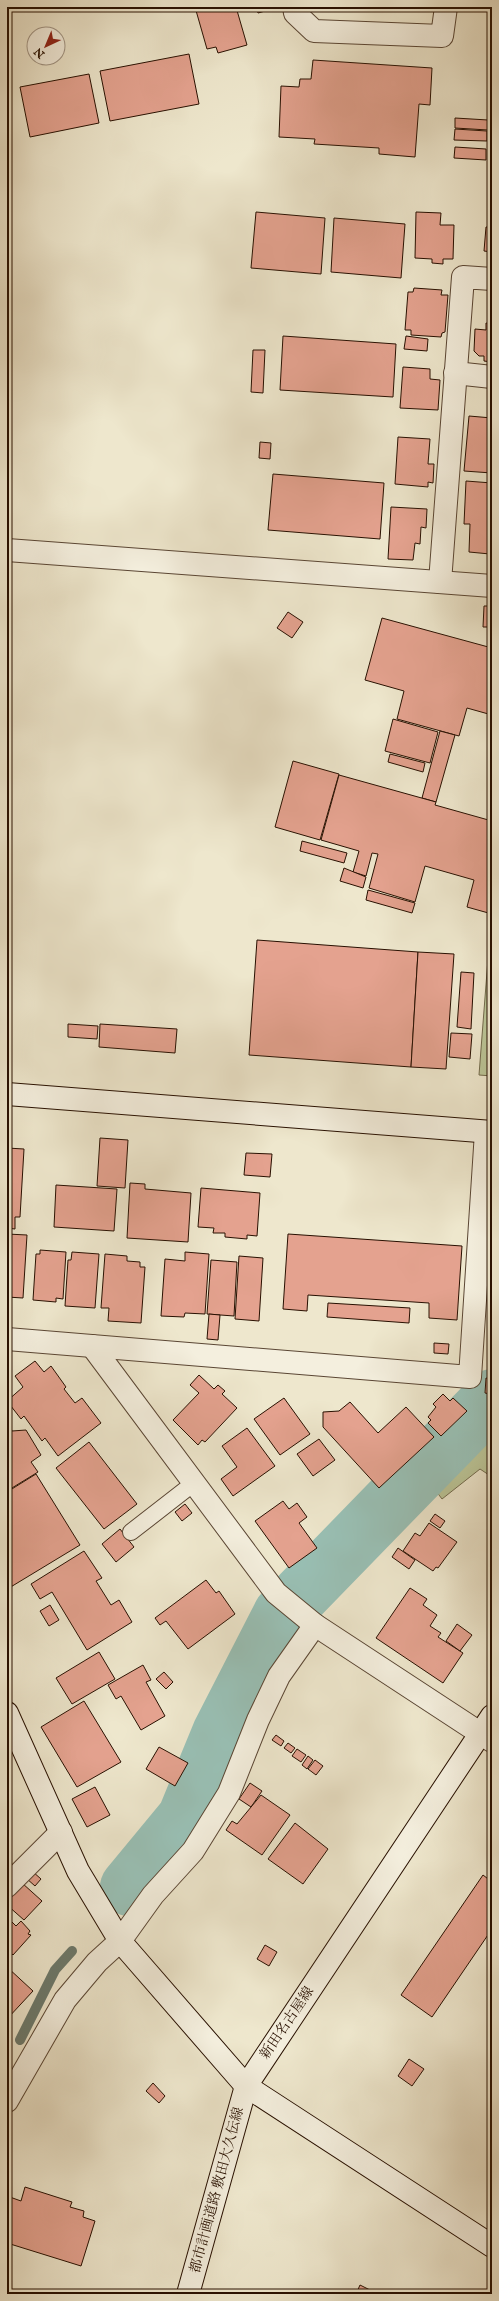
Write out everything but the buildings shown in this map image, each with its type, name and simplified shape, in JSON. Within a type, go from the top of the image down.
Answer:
[{"type":"street","points":[[294,7],[295,13],[314,31],[442,36],[446,7]]},
{"type":"street","points":[[440,582],[463,277],[492,279]]},
{"type":"street","points":[[455,373],[492,377]]},
{"type":"street","points":[[7,550],[492,586]]},
{"type":"street","points":[[7,1094],[489,1132],[470,1377],[7,1339]]},
{"type":"street","points":[[92,1346],[277,1594],[311,1621],[488,1730]]},
{"type":"street","points":[[7,2101],[65,2000],[97,1962],[120,1941],[153,1895],[193,1851],[229,1792],[258,1720],[279,1676],[311,1621]]},
{"type":"street","points":[[7,1713],[78,1871],[120,1941],[246,2086],[492,2246]]},
{"type":"street","name":"新田名古屋線","points":[[246,2086],[488,1730]]},
{"type":"street","points":[[7,1886],[61,1832]]},
{"type":"street","name":"都市計画道路 敷田大久伝線","points":[[188,2294],[246,2086]]},
{"type":"lane","points":[[131,1532],[194,1483]]},
{"type":"green space","points":[[489,946],[492,947],[492,1076],[479,1075]]},
{"type":"green space","points":[[492,1423],[492,1477],[480,1469],[442,1499],[430,1483]]},
{"type":"waterway","points":[[129,1887],[186,1818],[221,1733],[282,1614],[492,1398]]},
{"type":"waterway","points":[[20,2040],[55,1970],[72,1951]]}]
